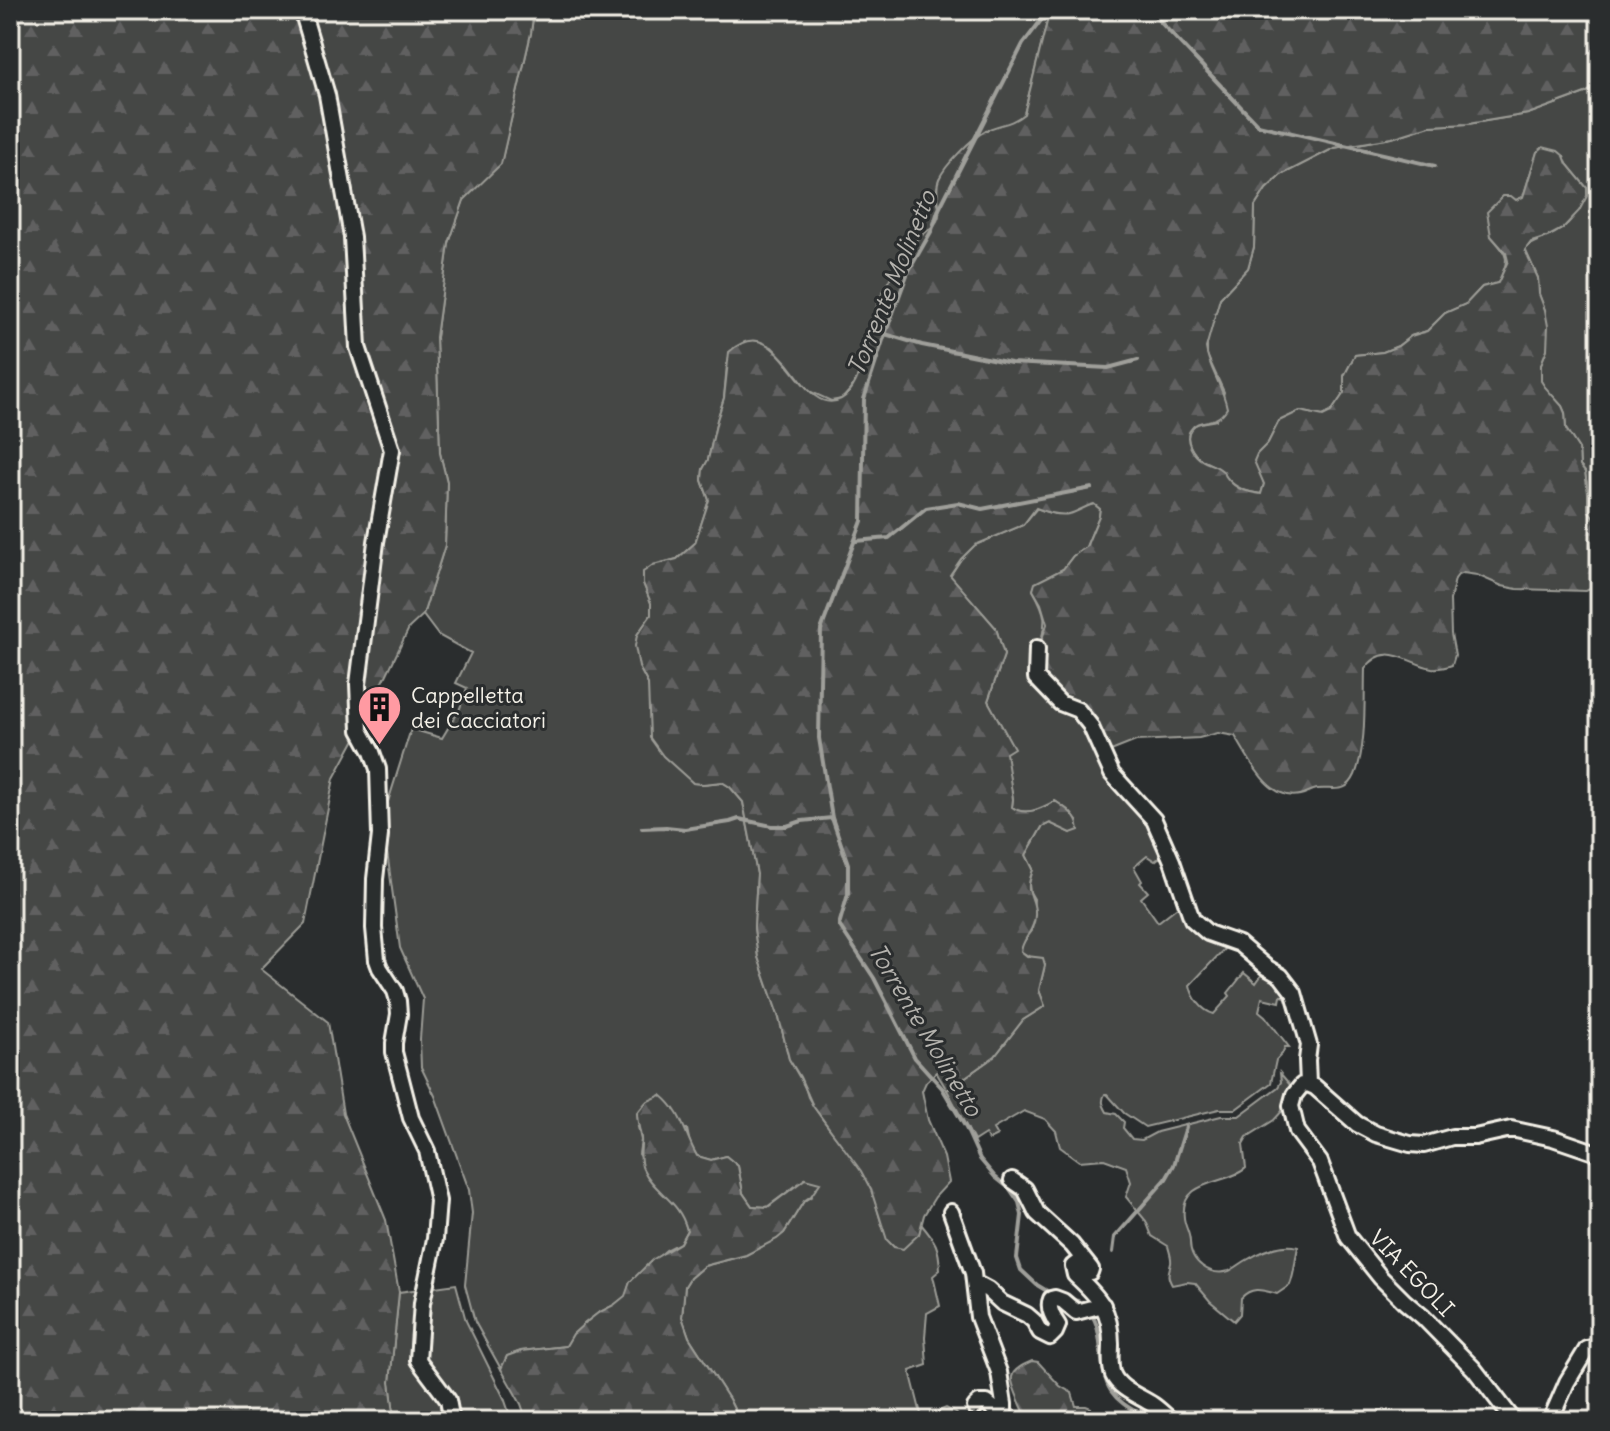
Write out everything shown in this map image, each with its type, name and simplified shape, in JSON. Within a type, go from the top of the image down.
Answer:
[{"type":"street","points":[[302,10],[327,95],[352,237],[358,347],[392,450],[376,542],[358,684],[360,730],[378,769],[380,835],[374,928],[377,960],[398,1001],[394,1052],[411,1118],[427,1151],[438,1201],[435,1239],[422,1303],[418,1360],[448,1400],[452,1421]]},
{"type":"street","points":[[1037,648],[1036,678],[1060,703],[1078,710],[1090,725],[1112,774],[1154,820],[1192,919],[1208,933],[1239,944],[1281,976],[1294,993],[1309,1045],[1308,1084],[1323,1093],[1357,1124],[1376,1134],[1410,1144],[1424,1145],[1452,1137],[1475,1137],[1511,1129],[1553,1138],[1600,1154]]},
{"type":"street","name":"VIA EGOLI","points":[[1308,1084],[1298,1089],[1291,1106],[1297,1131],[1320,1162],[1348,1237],[1381,1278],[1474,1369],[1514,1421]]},
{"type":"street","points":[[1012,1180],[1025,1189],[1037,1213],[1072,1245],[1091,1269],[1088,1272],[1077,1263],[1073,1266],[1075,1275],[1109,1315],[1110,1362],[1114,1377],[1172,1421]]},
{"type":"street","points":[[951,1212],[973,1273],[978,1317],[999,1372],[1006,1419]]},
{"type":"street","points":[[975,1283],[1002,1303],[1027,1315],[1040,1332],[1050,1337],[1058,1325],[1049,1305],[1051,1299],[1063,1301],[1076,1312],[1103,1305]]},
{"type":"street","points":[[1550,1421],[1567,1382],[1587,1349],[1600,1346]]},
{"type":"street","points":[[975,1407],[979,1403],[987,1403],[1006,1419]]},
{"type":"green space","points":[[10,10],[534,10],[501,164],[464,200],[449,243],[436,337],[440,453],[447,482],[445,545],[423,615],[409,628],[334,778],[305,924],[261,969],[328,1022],[343,1114],[386,1220],[399,1292],[390,1382],[395,1421],[10,1421]]},
{"type":"green space","points":[[534,10],[1050,10],[1024,114],[1013,123],[986,130],[952,161],[939,179],[936,193],[940,213],[937,223],[911,245],[881,296],[861,371],[842,399],[831,401],[809,391],[772,347],[760,342],[727,364],[724,398],[703,469],[702,480],[709,500],[695,543],[677,559],[653,565],[643,583],[651,603],[651,615],[637,635],[639,667],[687,776],[693,783],[722,782],[743,802],[757,874],[754,928],[758,957],[789,1059],[815,1109],[865,1177],[880,1220],[894,1247],[919,1234],[921,1224],[936,1245],[940,1270],[933,1276],[940,1306],[927,1313],[927,1365],[910,1371],[922,1418],[946,1408],[956,1413],[962,1421],[740,1421],[689,1337],[682,1317],[685,1286],[704,1266],[746,1255],[784,1233],[804,1201],[812,1196],[805,1179],[767,1207],[752,1206],[743,1193],[738,1166],[726,1156],[711,1160],[697,1156],[687,1129],[638,1127],[641,1140],[639,1154],[683,1217],[687,1230],[680,1243],[666,1250],[630,1282],[626,1296],[584,1324],[566,1346],[521,1351],[507,1356],[501,1369],[475,1322],[465,1285],[472,1213],[469,1190],[435,1096],[421,1067],[423,999],[400,948],[387,852],[388,802],[411,729],[442,738],[460,708],[467,688],[456,683],[471,653],[438,635],[423,615],[445,545],[447,482],[440,453],[436,337],[449,243],[464,200],[501,163]]},
{"type":"green space","points":[[1050,10],[1600,10],[1600,84],[1585,93],[1528,114],[1468,124],[1430,126],[1392,138],[1334,148],[1281,175],[1266,189],[1255,206],[1254,247],[1248,268],[1220,298],[1206,348],[1227,408],[1218,418],[1195,425],[1188,437],[1190,446],[1199,458],[1224,472],[1231,483],[1261,494],[1264,484],[1254,461],[1279,421],[1300,411],[1323,416],[1331,412],[1344,393],[1344,376],[1355,355],[1383,352],[1398,346],[1411,336],[1427,331],[1445,313],[1466,304],[1482,287],[1498,283],[1508,261],[1506,253],[1491,236],[1487,212],[1503,196],[1516,200],[1523,197],[1537,152],[1543,147],[1558,151],[1587,188],[1587,196],[1579,211],[1562,229],[1531,242],[1525,250],[1538,278],[1548,326],[1541,381],[1562,406],[1566,429],[1579,449],[1580,466],[1585,472],[1588,510],[1598,523],[1592,547],[1600,562],[1600,584],[1586,591],[1517,589],[1477,575],[1458,575],[1450,600],[1455,655],[1452,665],[1432,668],[1388,655],[1373,660],[1365,669],[1363,737],[1355,775],[1343,788],[1289,795],[1269,785],[1235,736],[1218,733],[1199,738],[1136,741],[1106,753],[1066,702],[1040,677],[1039,648],[1047,624],[1033,590],[1035,583],[1063,569],[1073,556],[1086,547],[1099,516],[1100,509],[1094,504],[1065,514],[1036,508],[1023,525],[975,545],[950,575],[996,628],[1004,655],[988,701],[1014,748],[1006,753],[1012,807],[1028,812],[1055,801],[1074,817],[1079,830],[1071,833],[1050,823],[1042,827],[1026,855],[1033,869],[1029,886],[1035,915],[1021,951],[1027,956],[1043,958],[1045,965],[1039,990],[1045,1006],[1023,1020],[995,1056],[947,1090],[936,1072],[922,1091],[928,1120],[944,1157],[949,1182],[924,1215],[919,1234],[903,1249],[894,1247],[887,1240],[871,1190],[861,1171],[813,1106],[789,1059],[758,957],[754,928],[757,874],[743,802],[722,782],[693,783],[663,756],[650,738],[648,684],[639,667],[635,646],[637,635],[651,615],[643,572],[653,565],[677,559],[695,543],[709,500],[702,480],[703,469],[724,398],[729,352],[747,341],[762,342],[776,352],[813,394],[826,401],[841,399],[852,389],[886,286],[911,245],[937,221],[937,184],[942,173],[959,152],[980,134],[1024,114]]},
{"type":"green space","points":[[1600,84],[1600,562],[1592,547],[1598,523],[1588,510],[1585,472],[1580,466],[1579,449],[1566,429],[1562,406],[1541,381],[1541,364],[1547,349],[1545,310],[1539,294],[1538,278],[1525,249],[1568,223],[1584,196],[1587,188],[1564,156],[1537,152],[1523,197],[1516,200],[1491,236],[1506,258],[1498,283],[1482,287],[1466,304],[1445,313],[1427,331],[1411,336],[1398,346],[1383,352],[1355,355],[1344,376],[1344,393],[1331,412],[1323,416],[1300,411],[1279,421],[1268,443],[1257,454],[1264,484],[1261,494],[1238,487],[1223,471],[1197,456],[1188,434],[1197,424],[1216,420],[1224,392],[1207,355],[1207,340],[1220,298],[1248,268],[1254,247],[1255,206],[1266,189],[1281,175],[1334,148],[1392,138],[1429,126],[1468,124],[1528,114],[1585,93]]},
{"type":"green space","points":[[1094,504],[1100,509],[1099,516],[1086,547],[1073,556],[1063,569],[1036,583],[1033,590],[1044,618],[1039,648],[1072,709],[1145,814],[1170,865],[1160,857],[1155,861],[1147,856],[1134,867],[1142,881],[1140,883],[1148,892],[1141,898],[1158,922],[1181,904],[1227,946],[1190,985],[1198,1003],[1214,1014],[1244,973],[1256,983],[1263,973],[1277,979],[1292,998],[1281,996],[1280,1002],[1262,998],[1259,1011],[1289,1047],[1285,1047],[1276,1060],[1271,1083],[1236,1109],[1219,1109],[1145,1127],[1124,1113],[1107,1094],[1103,1099],[1107,1112],[1116,1114],[1124,1122],[1123,1128],[1132,1139],[1142,1140],[1157,1132],[1221,1116],[1239,1116],[1278,1087],[1280,1073],[1291,1086],[1285,1108],[1274,1120],[1247,1137],[1243,1144],[1246,1168],[1197,1189],[1184,1205],[1193,1256],[1208,1270],[1229,1271],[1270,1249],[1298,1247],[1290,1285],[1277,1294],[1258,1290],[1245,1294],[1241,1298],[1240,1314],[1234,1321],[1210,1301],[1195,1283],[1172,1285],[1168,1246],[1152,1236],[1146,1221],[1126,1197],[1131,1182],[1126,1167],[1104,1159],[1079,1161],[1060,1147],[1056,1131],[1045,1119],[1024,1111],[993,1129],[997,1136],[989,1140],[985,1134],[974,1141],[947,1090],[995,1056],[1023,1020],[1045,1006],[1039,990],[1045,965],[1021,952],[1022,944],[1032,931],[1034,899],[1029,884],[1033,869],[1026,855],[1042,827],[1050,823],[1071,833],[1078,822],[1055,801],[1028,811],[1012,807],[1005,753],[1013,748],[988,701],[1004,655],[996,628],[950,576],[975,545],[1023,525],[1037,508],[1060,514]]},
{"type":"green space","points":[[661,1095],[679,1116],[697,1156],[711,1160],[726,1156],[738,1166],[743,1193],[752,1206],[768,1207],[805,1179],[820,1183],[777,1239],[746,1255],[704,1266],[685,1286],[682,1317],[689,1337],[740,1421],[527,1421],[501,1369],[507,1356],[521,1351],[566,1346],[584,1324],[625,1296],[630,1282],[652,1260],[680,1243],[687,1230],[673,1204],[648,1178],[641,1161],[637,1113],[646,1102]]},
{"type":"green space","points":[[456,1284],[466,1321],[512,1421],[395,1421],[390,1382],[399,1292]]},
{"type":"green space","points":[[1032,1361],[1038,1362],[1060,1386],[1072,1393],[1076,1406],[1091,1408],[1090,1417],[1100,1421],[1028,1421],[1012,1377],[1017,1369]]},
{"type":"waterway","name":"Torrente Molinetto","points":[[1049,10],[1023,44],[938,211],[932,230],[908,272],[864,399],[862,521],[821,630],[819,738],[832,818],[848,864],[848,894],[839,925],[874,978],[915,1058],[942,1088],[980,1159],[1019,1202],[1022,1215],[1017,1258],[1021,1270],[1052,1294]]},
{"type":"waterway","points":[[1149,10],[1258,125],[1435,166]]},
{"type":"waterway","points":[[1150,10],[1184,10]]},
{"type":"waterway","points":[[1334,10],[1371,15],[1392,10]]},
{"type":"waterway","points":[[885,334],[922,345],[1011,363],[1108,368],[1138,360]]},
{"type":"waterway","points":[[856,541],[889,538],[926,508],[958,503],[982,509],[1092,488]]},
{"type":"waterway","points":[[642,828],[685,829],[739,819],[787,826],[832,818]]},
{"type":"waterway","points":[[1113,1252],[1115,1237],[1166,1179],[1174,1165],[1186,1127]]},
{"type":"waterway","name":"Torrente Molinetto","points":[[1067,1299],[1084,1306]]},
{"type":"waterway","name":"Torrente Molinetto","points":[[1090,1313],[1098,1329],[1104,1372],[1111,1391],[1124,1404],[1151,1421]]},
{"type":"place","name":"Cappelletta dei Cacciatori","points":[[380,747]]}]
